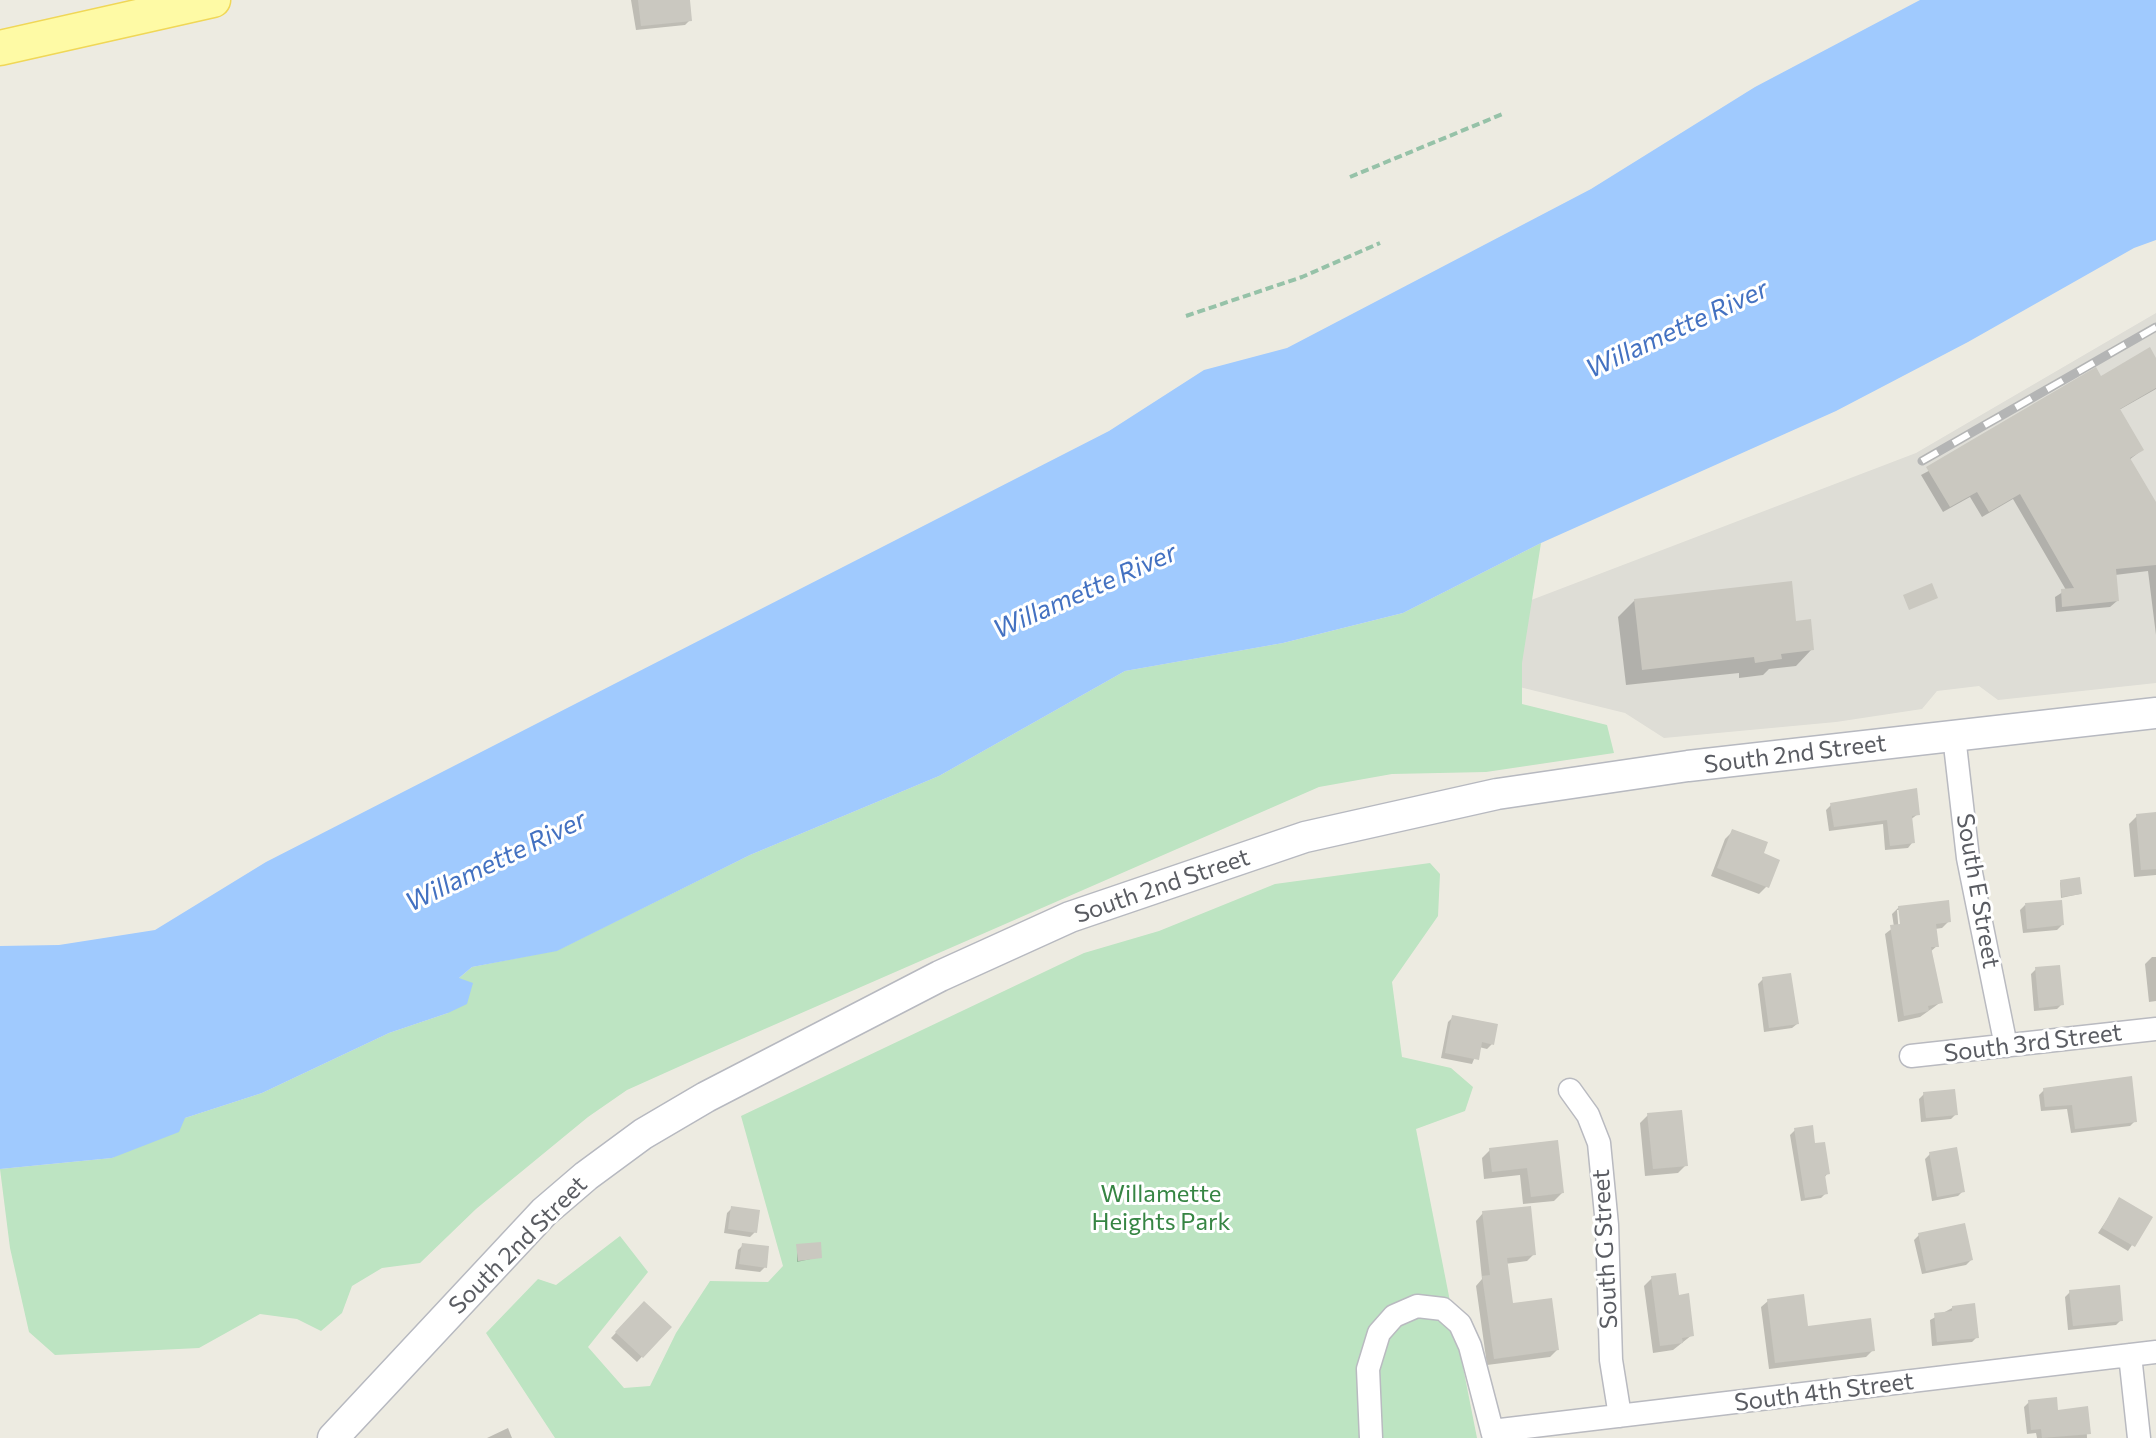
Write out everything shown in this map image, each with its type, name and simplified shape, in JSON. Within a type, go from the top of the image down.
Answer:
[{"type":"main road","points":[[0,48],[213,0]]},
{"type":"street","name":"South 2nd Street","points":[[333,1438],[544,1212],[643,1134],[706,1097],[940,976],[1070,917],[1217,865],[1390,816],[1497,794],[1688,766],[2156,713]]},
{"type":"street","name":"South E Street","points":[[1954,736],[1968,858],[2006,1046]]},
{"type":"street","name":"South 3rd Street","points":[[1911,1056],[2156,1029]]},
{"type":"street","name":"South G Street","points":[[1570,1090],[1588,1115],[1599,1143],[1606,1213],[1610,1346],[1620,1416]]},
{"type":"street","points":[[1371,1438],[1368,1369],[1379,1333],[1394,1316],[1417,1306],[1443,1309],[1460,1324],[1470,1346],[1493,1435]]},
{"type":"street","name":"South 4th Street","points":[[1493,1435],[1620,1416],[2156,1352]]},
{"type":"street","points":[[2130,1355],[2139,1438]]},
{"type":"path","points":[[1350,177],[1505,113]]},
{"type":"path","points":[[1186,316],[1302,277],[1380,243]]},
{"type":"shaded area","points":[[2156,313],[2156,683],[1998,700],[1979,686],[1937,691],[1922,709],[1836,722],[1664,738],[1625,713],[1491,680],[1492,615],[1916,453]]},
{"type":"green space","points":[[1541,543],[1522,663],[1522,704],[1607,725],[1614,753],[1486,772],[1392,774],[1319,787],[696,1059],[627,1090],[588,1117],[476,1209],[420,1263],[382,1268],[352,1286],[342,1313],[321,1331],[297,1319],[260,1314],[199,1348],[55,1355],[29,1332],[10,1248],[0,1169],[112,1158],[185,1118],[262,1093],[389,1033],[448,1013],[458,979],[472,967],[558,950],[750,855],[939,776],[1125,671],[1283,643],[1403,613]]},
{"type":"green space","name":"Willamette Heights Park","points":[[1430,863],[1440,874],[1438,916],[1392,982],[1402,1057],[1451,1068],[1473,1087],[1465,1111],[1416,1129],[1477,1438],[555,1438],[486,1333],[538,1279],[556,1285],[620,1236],[648,1272],[588,1347],[624,1388],[650,1386],[676,1333],[710,1281],[768,1282],[783,1266],[741,1116],[1084,953],[1159,931],[1275,884]]},
{"type":"water","name":"Willamette River","points":[[1920,0],[2156,0],[2156,240],[2134,248],[1968,342],[1836,411],[1541,543],[1403,613],[1283,643],[1125,671],[939,776],[750,855],[557,951],[472,967],[459,978],[473,983],[467,1004],[448,1013],[389,1033],[262,1093],[185,1118],[179,1132],[112,1158],[0,1169],[0,946],[59,945],[155,930],[266,862],[1109,431],[1204,370],[1287,348],[1591,189],[1755,87]]},
{"type":"building","points":[[638,0],[690,0],[692,21],[641,26]]},
{"type":"building","points":[[2150,347],[2156,358],[2156,388],[2120,409],[2144,450],[2130,458],[2156,502],[2156,565],[2116,569],[2119,601],[2062,607],[2061,589],[2074,588],[2020,494],[1989,512],[1977,492],[1950,507],[1926,467],[2096,367],[2101,376]]},
{"type":"building","points":[[1792,581],[1796,621],[1811,619],[1814,650],[1781,654],[1782,659],[1755,663],[1754,657],[1642,670],[1634,599]]},
{"type":"building","points":[[1932,583],[1938,598],[1909,610],[1903,595]]},
{"type":"building","points":[[1917,788],[1920,815],[1912,816],[1915,843],[1890,846],[1887,820],[1834,827],[1830,803]]},
{"type":"building","points":[[2156,812],[2156,869],[2141,870],[2136,814]]},
{"type":"building","points":[[1732,829],[1768,842],[1764,853],[1780,860],[1769,888],[1717,868]]},
{"type":"building","points":[[2080,877],[2082,894],[2062,897],[2060,880]]},
{"type":"building","points":[[1949,900],[1951,922],[1936,924],[1939,947],[1931,947],[1943,1003],[1928,1006],[1929,1011],[1904,1016],[1890,925],[1900,924],[1898,906]]},
{"type":"building","points":[[2062,900],[2064,925],[2027,929],[2025,903]]},
{"type":"building","points":[[2060,965],[2064,1005],[2039,1008],[2035,967]]},
{"type":"building","points":[[1791,973],[1799,1024],[1769,1028],[1762,977]]},
{"type":"building","points":[[1452,1015],[1498,1024],[1494,1045],[1482,1042],[1479,1060],[1445,1053]]},
{"type":"building","points":[[2132,1076],[2137,1122],[2075,1129],[2072,1105],[2045,1107],[2043,1088]]},
{"type":"building","points":[[1955,1089],[1958,1115],[1926,1118],[1923,1092]]},
{"type":"building","points":[[1682,1110],[1688,1166],[1653,1169],[1647,1113]]},
{"type":"building","points":[[1813,1125],[1815,1143],[1825,1142],[1830,1174],[1825,1175],[1828,1194],[1805,1198],[1794,1128]]},
{"type":"building","points":[[1558,1140],[1564,1193],[1531,1197],[1527,1168],[1492,1172],[1489,1148]]},
{"type":"building","points":[[1957,1147],[1965,1192],[1937,1197],[1929,1152]]},
{"type":"building","points":[[2119,1197],[2153,1217],[2135,1247],[2102,1228]]},
{"type":"building","points":[[731,1206],[760,1210],[757,1233],[728,1229]]},
{"type":"building","points":[[1531,1206],[1536,1255],[1507,1258],[1513,1303],[1552,1298],[1559,1350],[1494,1359],[1482,1276],[1490,1275],[1482,1211]]},
{"type":"building","points":[[1965,1223],[1973,1260],[1926,1271],[1918,1233]]},
{"type":"building","points":[[821,1242],[822,1258],[798,1261],[796,1244]]},
{"type":"building","points":[[742,1243],[769,1246],[767,1268],[739,1264]]},
{"type":"building","points":[[1676,1273],[1679,1295],[1689,1293],[1694,1336],[1682,1338],[1683,1343],[1660,1346],[1651,1276]]},
{"type":"building","points":[[2120,1285],[2123,1321],[2073,1326],[2069,1290]]},
{"type":"building","points":[[1804,1294],[1808,1326],[1871,1318],[1875,1351],[1775,1363],[1767,1299]]},
{"type":"building","points":[[644,1301],[672,1327],[643,1358],[615,1332]]},
{"type":"building","points":[[1975,1303],[1979,1338],[1937,1342],[1934,1313],[1952,1311],[1952,1306]]},
{"type":"building","points":[[2057,1397],[2058,1410],[2088,1406],[2091,1434],[2042,1438],[2041,1429],[2031,1430],[2028,1400]]},
{"type":"railway","points":[[1922,461],[2156,327]]}]
